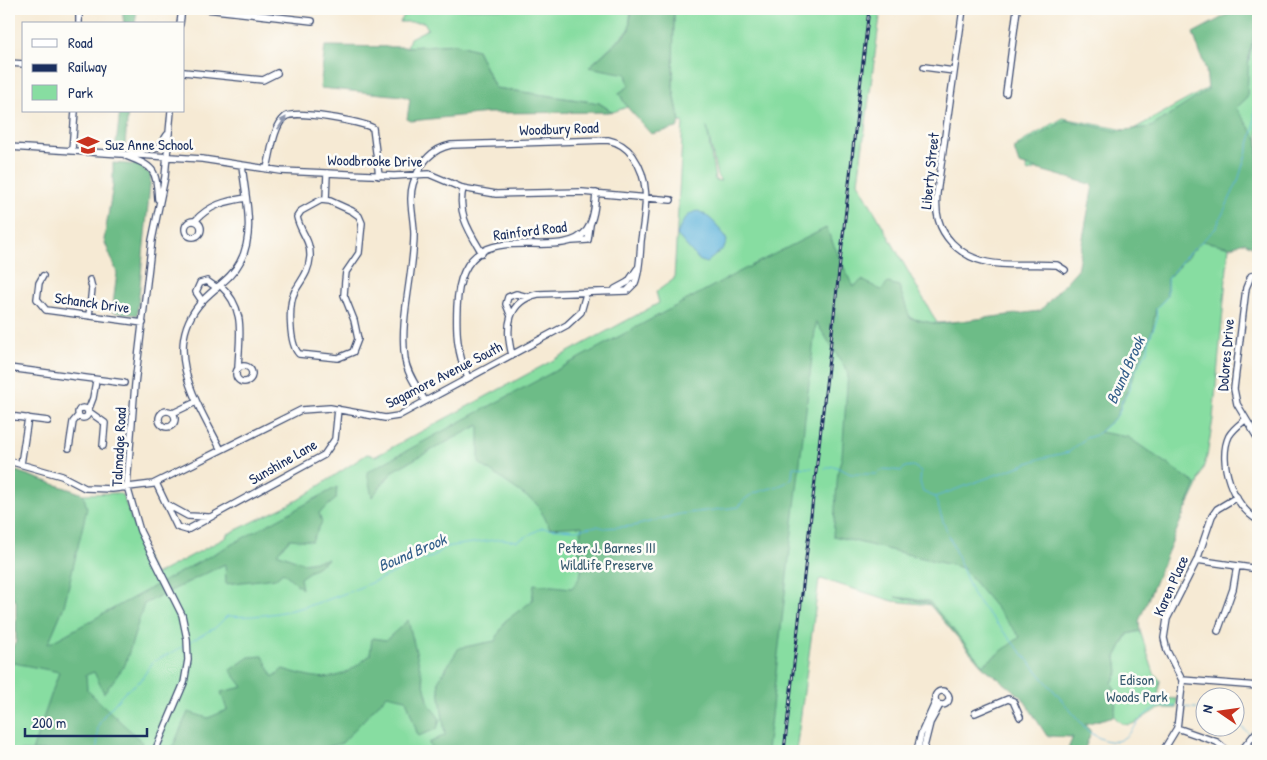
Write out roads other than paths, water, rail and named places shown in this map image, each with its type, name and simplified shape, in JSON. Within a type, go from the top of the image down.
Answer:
[{"type":"street","points":[[79,22],[80,9]]},
{"type":"street","points":[[180,22],[182,9]]},
{"type":"street","points":[[206,9],[312,21]]},
{"type":"street","name":"Liberty Street","points":[[963,9],[936,210],[943,231],[960,251],[977,261],[991,264],[1057,265],[1065,270]]},
{"type":"street","points":[[1006,92],[1017,9]]},
{"type":"street","points":[[9,63],[22,64]]},
{"type":"street","points":[[924,67],[954,71]]},
{"type":"street","points":[[185,72],[263,80],[278,73]]},
{"type":"street","points":[[72,150],[75,112]]},
{"type":"street","name":"Talmadge Road","points":[[155,751],[185,677],[188,648],[184,623],[166,580],[140,531],[127,486],[135,384],[152,240],[167,158],[171,112]]},
{"type":"street","points":[[267,168],[280,124],[284,117],[298,113],[373,128],[379,176]]},
{"type":"street","points":[[9,147],[120,153],[159,147],[169,131]]},
{"type":"street","name":"Woodbury Road","points":[[424,401],[408,371],[404,356],[408,280],[414,234],[412,190],[417,174],[430,155],[443,146],[451,144],[608,140],[625,147],[637,162],[646,182],[638,267],[626,284],[606,292],[586,294]]},
{"type":"street","points":[[120,153],[147,164],[153,169],[157,176],[158,207]]},
{"type":"street","name":"Woodbrooke Drive","points":[[120,153],[167,158],[202,159],[267,168],[327,173],[379,176],[429,174],[463,188],[496,194],[596,193],[671,200]]},
{"type":"street","points":[[221,450],[196,402],[183,366],[183,344],[188,323],[202,301],[240,263],[244,252],[248,223],[242,165]]},
{"type":"street","points":[[326,200],[327,173]]},
{"type":"street","points":[[463,188],[461,200],[464,222],[482,252]]},
{"type":"street","name":"Rainford Road","points":[[468,378],[457,347],[458,288],[465,270],[482,252],[504,244],[588,240],[596,193]]},
{"type":"street","points":[[195,221],[202,212],[214,205],[246,198]]},
{"type":"street","points":[[326,200],[359,216],[362,232],[359,253],[346,272],[344,295],[357,329],[357,344],[349,354],[329,358],[304,356],[297,353],[291,321],[294,293],[306,276],[310,257],[310,245],[297,220],[298,214],[312,204],[326,200]]},
{"type":"street","name":"Dolores Drive","points":[[1258,274],[1251,276],[1246,288],[1234,389],[1234,397],[1258,439]]},
{"type":"street","name":"Schanck Drive","points":[[43,276],[39,283],[37,295],[41,306],[50,311],[143,323]]},
{"type":"street","points":[[89,316],[92,288],[90,280]]},
{"type":"street","points":[[202,301],[196,290],[200,283],[207,281],[219,286],[233,299],[239,315],[238,369]]},
{"type":"street","points":[[510,314],[506,304],[508,297],[516,294],[528,297]]},
{"type":"street","points":[[512,355],[507,338],[510,314],[518,303],[538,294],[586,294]]},
{"type":"street","name":"Sagamore Avenue South","points":[[156,483],[301,410],[311,408],[338,409],[391,418],[512,355],[575,319],[580,312],[586,294]]},
{"type":"street","points":[[9,368],[96,381],[124,382]]},
{"type":"street","points":[[69,448],[73,422],[78,416],[86,418],[93,398],[96,381]]},
{"type":"street","points":[[173,414],[196,402]]},
{"type":"street","name":"Sunshine Lane","points":[[156,483],[177,527],[181,530],[187,530],[324,455],[335,439],[338,409]]},
{"type":"street","points":[[88,411],[105,423],[103,446]]},
{"type":"street","points":[[9,416],[48,421]]},
{"type":"street","points":[[21,464],[28,418]]},
{"type":"street","points":[[1246,419],[1229,436],[1226,446],[1226,470],[1237,497],[1248,512],[1258,520]]},
{"type":"street","points":[[9,462],[62,476],[85,488],[112,489],[156,483]]},
{"type":"street","name":"Karen Place","points":[[1182,680],[1169,657],[1165,632],[1171,610],[1197,560],[1212,516],[1217,509],[1237,497]]},
{"type":"street","name":"Sunshine Lane","points":[[166,504],[188,516],[212,516]]},
{"type":"street","points":[[1197,560],[1258,569]]},
{"type":"street","points":[[1218,631],[1233,589],[1236,566]]},
{"type":"street","points":[[1163,751],[1177,728],[1182,680],[1258,686]]},
{"type":"street","points":[[974,713],[1008,699],[1013,701],[1020,716]]},
{"type":"street","points":[[917,751],[920,734],[938,704],[930,723],[923,751]]},
{"type":"street","points":[[1177,728],[1218,742],[1228,751]]},
{"type":"street","points":[[1241,751],[1258,730]]},
{"type":"water","points":[[698,211],[715,223],[727,241],[724,248],[706,263],[699,260],[677,235],[687,217]]},
{"type":"waterway","name":"Bound Brook","points":[[825,468],[834,466],[851,474],[877,474],[884,469],[902,471],[905,467],[913,466],[921,471],[920,482],[923,492],[935,497],[1042,458],[1069,452],[1086,438],[1096,435],[1116,417],[1122,400],[1130,390],[1131,377],[1148,350],[1149,339],[1157,320],[1156,308],[1167,297],[1167,279],[1185,257],[1216,228],[1238,181],[1254,128],[1255,94],[1258,88]]},
{"type":"waterway","name":"Bound Brook","points":[[189,642],[215,628],[227,616],[277,613],[328,600],[423,559],[433,557],[446,547],[502,539],[517,541],[542,528],[576,530],[597,526],[604,528],[634,526],[680,514],[739,507],[744,500],[757,492],[780,485],[792,478],[793,467],[812,468]]},
{"type":"waterway","points":[[935,497],[974,597],[1088,731],[1102,739],[1120,740],[1147,713],[1157,707],[1176,707]]},
{"type":"waterway","name":"Bound Brook","points":[[97,751],[98,726],[105,714],[126,691],[140,681],[153,662],[186,645]]},
{"type":"waterway","points":[[1183,707],[1194,708]]},
{"type":"waterway","points":[[1244,729],[1251,735]]},
{"type":"railway","points":[[784,751],[869,9]]},
{"type":"place","name":"Suz Anne School","points":[[88,145]]},
{"type":"park label","name":"Peter J. Barnes III Wildlife Preserve","points":[[607,556]]},
{"type":"park label","name":"Edison Woods Park","points":[[1137,688]]}]
